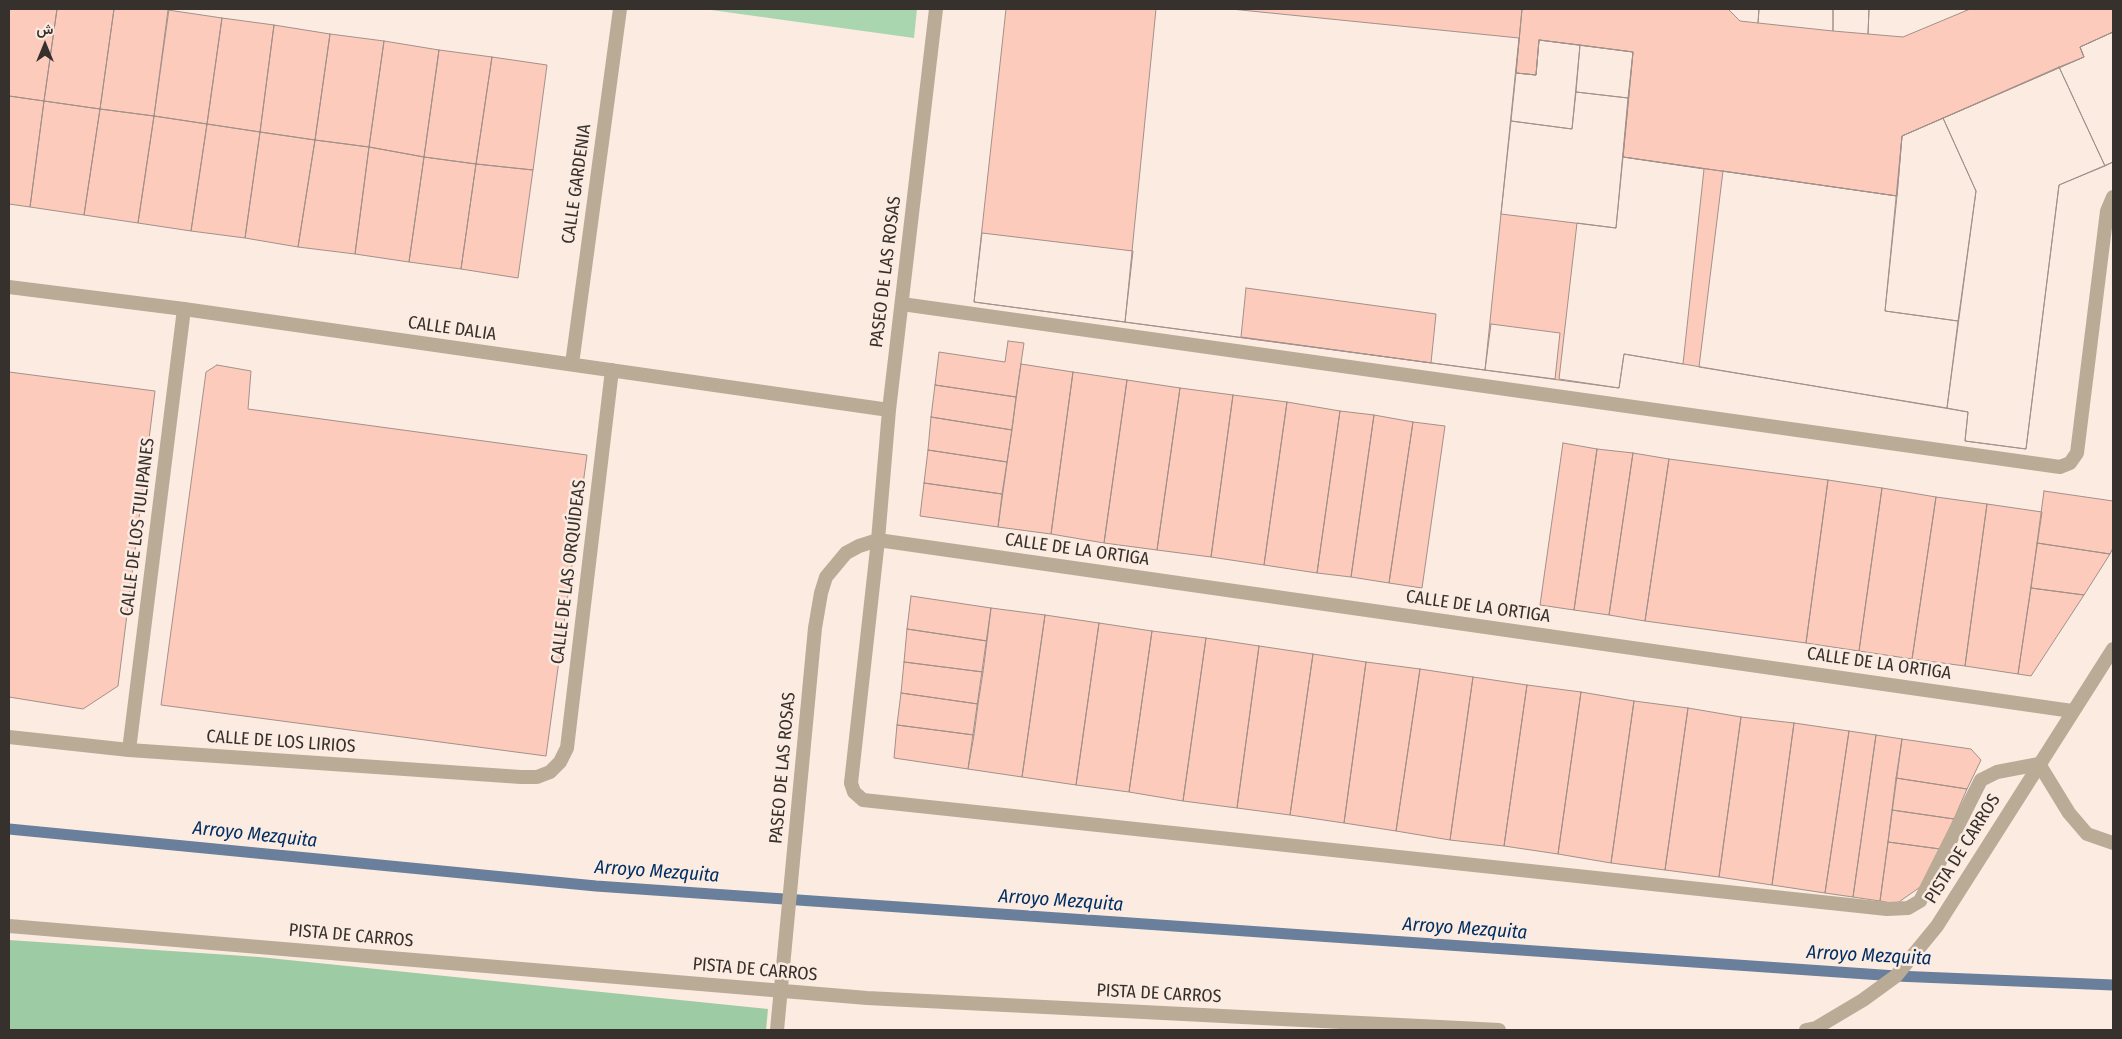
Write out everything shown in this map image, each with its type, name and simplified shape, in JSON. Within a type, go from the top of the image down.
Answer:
[{"type":"street","name":"CALLE GARDENIA","points":[[572,364],[620,9]]},
{"type":"street","name":"PASEO DE LAS ROSAS","points":[[936,9],[889,410],[878,540],[851,783],[854,792],[863,800],[1887,909],[1908,908],[1920,901],[1981,780],[1997,772],[2039,764]]},
{"type":"street","points":[[902,304],[2052,468],[2070,463],[2077,453],[2107,211],[2113,197]]},
{"type":"street","name":"CALLE DALIA","points":[[9,287],[572,364],[889,410]]},
{"type":"street","name":"CALLE DE LOS TULIPANES","points":[[129,750],[184,310]]},
{"type":"street","name":"CALLE DE LAS ORQUÍDEAS","points":[[550,772],[560,762],[567,748],[612,370]]},
{"type":"street","name":"PASEO DE LAS ROSAS","points":[[777,1030],[815,628],[821,594],[826,577],[846,553],[859,546],[878,540]]},
{"type":"street","name":"CALLE DE LA ORTIGA","points":[[878,540],[2072,711]]},
{"type":"street","name":"PISTA DE CARROS","points":[[1806,1030],[1816,1028],[1855,1005],[1896,976],[1936,926],[2113,649]]},
{"type":"street","name":"CALLE DE LOS LIRIOS","points":[[9,737],[129,750],[521,778],[537,778],[550,772]]},
{"type":"street","points":[[2039,764],[2069,813],[2087,834],[2113,843]]},
{"type":"street","name":"PISTA DE CARROS","points":[[9,926],[780,992],[1500,1030]]},
{"type":"green space","points":[[704,9],[917,9],[914,38]]},
{"type":"green space","points":[[9,940],[259,957],[768,1009],[766,1030],[9,1030]]},
{"type":"building","points":[[9,9],[57,9],[44,101],[9,96]]},
{"type":"building","points":[[57,9],[114,9],[100,109],[44,101]]},
{"type":"building","points":[[114,9],[169,9],[154,116],[100,109]]},
{"type":"building","points":[[1006,9],[1522,9],[1516,73],[1536,75],[1539,40],[1633,52],[1623,157],[1897,196],[1902,136],[2084,57],[2080,47],[2113,32],[2113,162],[2059,185],[2026,449],[1965,441],[1968,412],[1624,354],[1619,388],[974,302]]},
{"type":"building","points":[[1156,9],[1231,9],[1519,38],[1485,370],[1125,322]]},
{"type":"building","points":[[1522,9],[2113,9],[2113,32],[2080,47],[2084,57],[1902,136],[1897,196],[1623,157],[1633,52],[1539,40],[1536,75],[1516,73]]},
{"type":"building","points":[[1728,9],[1759,9],[1758,23],[1740,21]]},
{"type":"building","points":[[1759,9],[1833,9],[1833,31],[1758,23]]},
{"type":"building","points":[[1833,9],[1869,9],[1868,34],[1833,31]]},
{"type":"building","points":[[1869,9],[1970,9],[1903,37],[1868,34]]},
{"type":"building","points":[[168,10],[222,18],[207,124],[154,116]]},
{"type":"building","points":[[222,18],[274,25],[260,132],[207,124]]},
{"type":"building","points":[[274,25],[330,34],[315,140],[260,132]]},
{"type":"building","points":[[2113,32],[2113,162],[2105,166],[2059,67],[2084,57],[2080,47]]},
{"type":"building","points":[[330,34],[384,41],[369,147],[315,140]]},
{"type":"building","points":[[1539,40],[1580,45],[1572,129],[1511,121],[1516,73],[1536,75]]},
{"type":"building","points":[[384,41],[439,50],[424,157],[369,147]]},
{"type":"building","points":[[1580,45],[1633,52],[1628,98],[1576,92]]},
{"type":"building","points":[[439,50],[492,57],[476,164],[424,157]]},
{"type":"building","points":[[492,57],[547,65],[533,170],[476,164]]},
{"type":"building","points":[[2059,67],[2105,166],[2059,185],[2026,449],[1965,441],[1968,412],[1947,408],[1976,191],[1943,118]]},
{"type":"building","points":[[1576,92],[1628,98],[1616,228],[1501,214],[1511,121],[1572,129]]},
{"type":"building","points":[[9,96],[44,101],[30,207],[9,204]]},
{"type":"building","points":[[44,101],[100,109],[84,215],[30,207]]},
{"type":"building","points":[[100,109],[154,116],[138,223],[84,215]]},
{"type":"building","points":[[154,116],[207,124],[191,231],[138,223]]},
{"type":"building","points":[[1943,118],[1976,191],[1958,321],[1885,311],[1902,136]]},
{"type":"building","points":[[207,124],[260,132],[245,238],[191,231]]},
{"type":"building","points":[[260,132],[315,140],[298,247],[245,238]]},
{"type":"building","points":[[315,140],[369,147],[355,254],[298,247]]},
{"type":"building","points":[[369,147],[424,157],[409,262],[355,254]]},
{"type":"building","points":[[424,157],[476,164],[461,269],[409,262]]},
{"type":"building","points":[[1623,157],[1704,169],[1683,364],[1624,354],[1619,388],[1559,379],[1577,223],[1616,228]]},
{"type":"building","points":[[476,164],[533,170],[518,278],[461,269]]},
{"type":"building","points":[[1723,171],[1897,196],[1885,311],[1958,321],[1947,408],[1699,367]]},
{"type":"building","points":[[982,233],[1133,251],[1125,322],[974,302]]},
{"type":"building","points":[[1246,288],[1436,314],[1431,363],[1241,337]]},
{"type":"building","points":[[1491,324],[1560,333],[1555,379],[1485,370]]},
{"type":"building","points":[[1008,341],[1024,343],[1016,397],[935,385],[939,352],[1005,362]]},
{"type":"building","points":[[1021,364],[1073,372],[1051,534],[998,527]]},
{"type":"building","points":[[217,365],[251,371],[248,409],[587,455],[546,756],[161,705],[206,372]]},
{"type":"building","points":[[9,372],[155,391],[118,686],[83,709],[9,697]]},
{"type":"building","points":[[1073,372],[1127,380],[1104,543],[1051,534]]},
{"type":"building","points":[[1127,380],[1180,388],[1157,550],[1104,543]]},
{"type":"building","points":[[935,385],[1016,397],[1012,430],[931,417]]},
{"type":"building","points":[[1180,388],[1233,395],[1211,557],[1157,550]]},
{"type":"building","points":[[1233,395],[1287,402],[1264,565],[1211,557]]},
{"type":"building","points":[[1287,402],[1340,411],[1317,573],[1264,565]]},
{"type":"building","points":[[1340,411],[1374,415],[1351,577],[1317,573]]},
{"type":"building","points":[[1374,415],[1413,422],[1389,583],[1351,577]]},
{"type":"building","points":[[931,417],[1012,430],[1007,462],[928,450]]},
{"type":"building","points":[[1413,422],[1445,426],[1422,588],[1389,583]]},
{"type":"building","points":[[1563,443],[1597,449],[1574,610],[1540,605]]},
{"type":"building","points":[[1597,449],[1633,453],[1609,615],[1574,610]]},
{"type":"building","points":[[928,450],[1007,462],[1002,494],[924,483]]},
{"type":"building","points":[[1633,453],[1669,459],[1645,621],[1609,615]]},
{"type":"building","points":[[1669,459],[1828,480],[1806,643],[1645,621]]},
{"type":"building","points":[[1828,480],[1882,488],[1859,651],[1806,643]]},
{"type":"building","points":[[924,483],[1002,494],[998,527],[920,516]]},
{"type":"building","points":[[1882,488],[1936,497],[1912,659],[1859,651]]},
{"type":"building","points":[[2044,491],[2113,501],[2113,548],[2110,554],[2037,543]]},
{"type":"building","points":[[1936,497],[1987,504],[1965,666],[1912,659]]},
{"type":"building","points":[[1987,504],[2042,512],[2018,674],[1965,666]]},
{"type":"building","points":[[2037,543],[2110,554],[2084,595],[2031,588]]},
{"type":"building","points":[[2031,588],[2084,595],[2031,676],[2018,674]]},
{"type":"building","points":[[911,596],[991,608],[987,641],[907,629]]},
{"type":"building","points":[[991,608],[1045,615],[1022,777],[968,769]]},
{"type":"building","points":[[1045,615],[1099,623],[1076,785],[1022,777]]},
{"type":"building","points":[[1099,623],[1152,631],[1129,792],[1076,785]]},
{"type":"building","points":[[907,629],[987,641],[983,672],[904,662]]},
{"type":"building","points":[[1152,631],[1206,638],[1183,801],[1129,792]]},
{"type":"building","points":[[1206,638],[1259,646],[1237,808],[1183,801]]},
{"type":"building","points":[[1259,646],[1313,654],[1290,815],[1237,808]]},
{"type":"building","points":[[1313,654],[1366,662],[1344,823],[1290,815]]},
{"type":"building","points":[[904,662],[983,672],[978,704],[901,693]]},
{"type":"building","points":[[1366,662],[1420,669],[1396,831],[1344,823]]},
{"type":"building","points":[[1420,669],[1473,677],[1450,840],[1396,831]]},
{"type":"building","points":[[1473,677],[1527,685],[1504,846],[1450,840]]},
{"type":"building","points":[[1527,685],[1581,692],[1558,854],[1504,846]]},
{"type":"building","points":[[1581,692],[1634,701],[1611,863],[1558,854]]},
{"type":"building","points":[[901,693],[978,704],[974,735],[897,725]]},
{"type":"building","points":[[1634,701],[1688,708],[1665,870],[1611,863]]},
{"type":"building","points":[[1688,708],[1741,717],[1719,877],[1665,870]]},
{"type":"building","points":[[1741,717],[1794,723],[1772,885],[1719,877]]},
{"type":"building","points":[[1794,723],[1849,731],[1825,893],[1772,885]]},
{"type":"building","points":[[897,725],[974,735],[968,769],[894,758]]},
{"type":"building","points":[[1849,731],[1876,735],[1853,897],[1825,893]]},
{"type":"building","points":[[1876,735],[1902,739],[1880,901],[1853,897]]},
{"type":"building","points":[[1902,739],[1971,749],[1981,760],[1967,789],[1896,778]]},
{"type":"building","points":[[1896,778],[1967,789],[1954,819],[1892,810]]},
{"type":"building","points":[[1892,810],[1954,819],[1940,849],[1888,842]]},
{"type":"building","points":[[1888,842],[1940,849],[1923,885],[1896,904],[1880,901]]},
{"type":"waterway","name":"Arroyo Mezquita","points":[[9,829],[596,886],[1896,976],[2113,985]]}]
